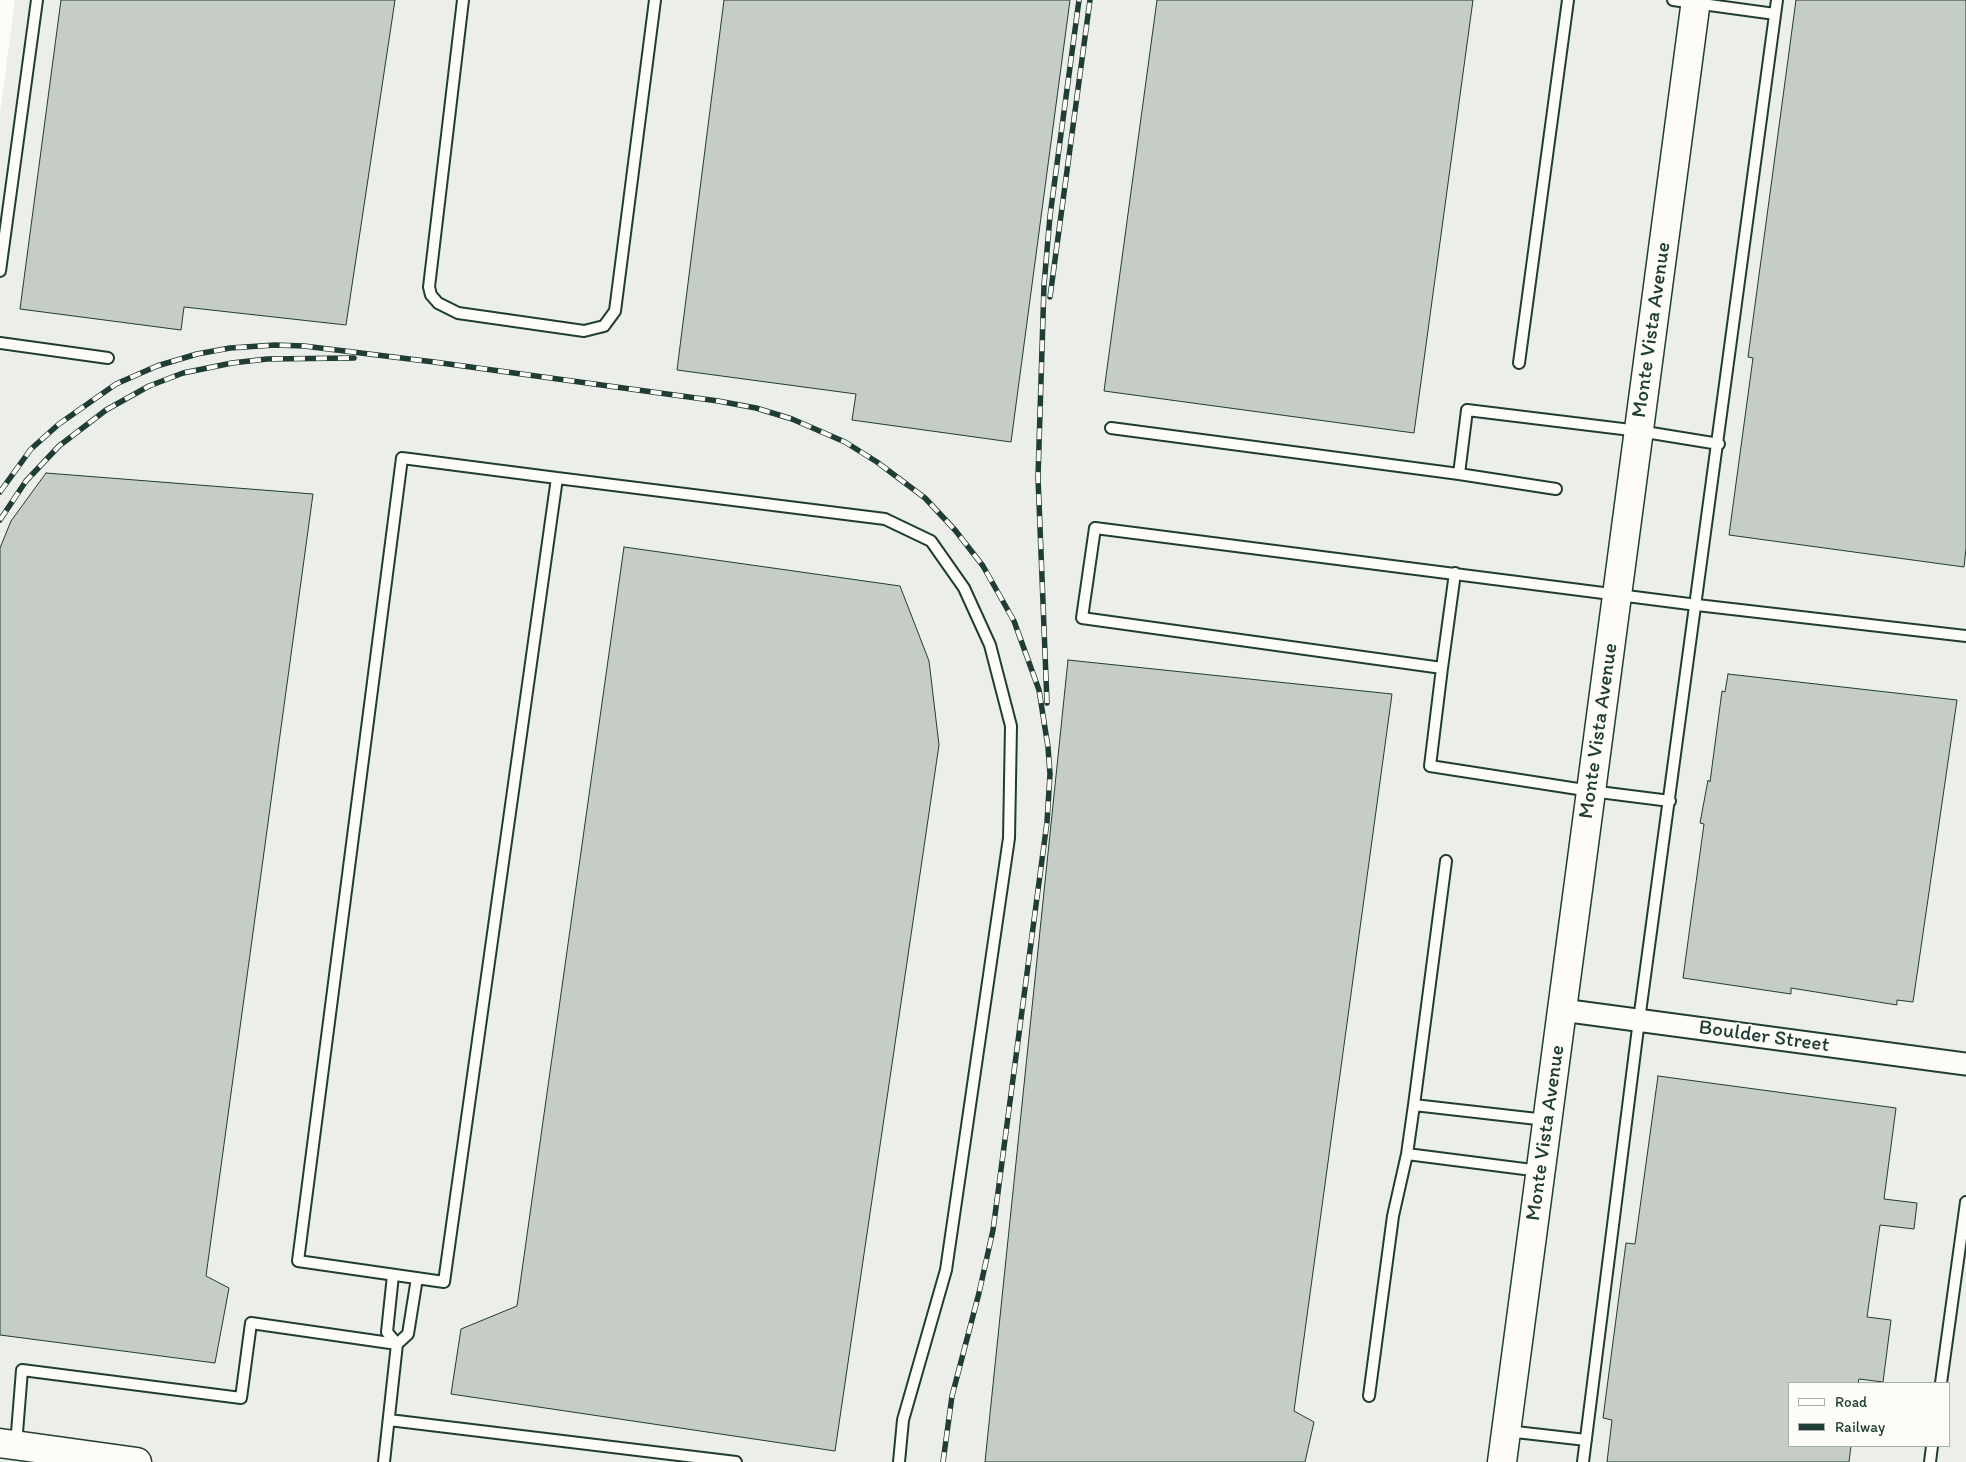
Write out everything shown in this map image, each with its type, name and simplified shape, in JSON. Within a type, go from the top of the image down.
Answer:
[{"type":"street","name":"Monte Vista Avenue","points":[[1502,1462],[1639,431],[1688,1]]},
{"type":"street","name":"Boulder Street","points":[[1562,1010],[1966,1064]]},
{"type":"street","points":[[8,1444],[132,1462]]},
{"type":"lane","points":[[0,271],[37,0]]},
{"type":"lane","points":[[463,0],[429,287],[431,295],[438,303],[458,313],[584,331],[604,326],[615,311],[655,0]]},
{"type":"lane","points":[[1519,364],[1568,0]]},
{"type":"lane","points":[[1583,1462],[1639,1020],[1719,444],[1777,0]]},
{"type":"lane","points":[[1688,1],[1775,14]]},
{"type":"lane","points":[[0,343],[108,358]]},
{"type":"lane","points":[[1459,474],[1467,410],[1639,431],[1719,444]]},
{"type":"lane","points":[[1111,428],[1556,488]]},
{"type":"lane","points":[[557,478],[444,1282],[298,1261],[402,458],[885,519],[930,541],[964,588],[990,645],[1011,726],[1009,838],[946,1270],[903,1420],[898,1462]]},
{"type":"lane","points":[[1442,668],[1082,618],[1095,528],[1618,593],[1697,605],[1966,636]]},
{"type":"lane","points":[[1455,573],[1429,762],[1430,766],[1591,791],[1670,801]]},
{"type":"lane","points":[[1369,1396],[1393,1216],[1407,1154],[1446,861]]},
{"type":"lane","points":[[1414,1105],[1548,1121]]},
{"type":"lane","points":[[1407,1154],[1541,1171]]},
{"type":"lane","points":[[1941,1382],[1966,1202]]},
{"type":"lane","points":[[393,1274],[387,1332],[397,1344]]},
{"type":"lane","points":[[384,1462],[397,1344],[408,1334],[417,1278]]},
{"type":"lane","points":[[8,1444],[22,1370],[240,1398],[251,1323],[397,1344]]},
{"type":"lane","points":[[389,1420],[736,1462]]},
{"type":"lane","points":[[1506,1431],[1586,1440]]},
{"type":"lane","points":[[1930,1462],[1932,1447]]},
{"type":"shaded area","points":[[15,0],[1966,0],[1966,1462],[0,1462],[0,113]]},
{"type":"building","points":[[61,0],[395,0],[346,325],[184,307],[181,330],[20,309]]},
{"type":"building","points":[[724,0],[1070,0],[1011,442],[852,420],[856,394],[677,370]]},
{"type":"building","points":[[1157,0],[1473,0],[1414,433],[1104,391]]},
{"type":"building","points":[[1796,0],[1966,0],[1966,548],[1964,567],[1729,535],[1753,358],[1748,357]]},
{"type":"building","points":[[46,473],[313,494],[206,1276],[229,1288],[215,1363],[0,1335],[0,548],[11,521]]},
{"type":"building","points":[[624,547],[900,586],[929,661],[939,745],[835,1451],[451,1394],[461,1329],[517,1306]]},
{"type":"building","points":[[1068,660],[1392,694],[1294,1411],[1314,1422],[1305,1462],[985,1462]]},
{"type":"building","points":[[1728,674],[1957,700],[1913,1002],[1897,1000],[1897,1005],[1791,988],[1791,994],[1683,978],[1704,824],[1700,823],[1708,780],[1710,782],[1722,691],[1725,692]]},
{"type":"building","points":[[1658,1076],[1896,1108],[1884,1199],[1917,1203],[1914,1229],[1880,1225],[1867,1317],[1891,1320],[1883,1382],[1859,1379],[1858,1382],[1788,1382],[1788,1447],[1851,1447],[1849,1462],[1607,1462],[1612,1420],[1603,1418],[1626,1243],[1635,1244]]},
{"type":"railway","points":[[1047,703],[1038,477],[1044,285],[1050,216],[1079,0]]},
{"type":"railway","points":[[1050,297],[1090,0]]},
{"type":"railway","points":[[0,492],[31,449],[59,424],[116,384],[157,366],[197,354],[230,348],[275,345],[304,346],[434,362],[718,401],[756,408],[792,419],[845,442],[877,462],[925,498],[955,530],[983,566],[1014,621],[1039,690],[1048,747],[1050,774],[1047,822],[993,1230],[979,1293],[952,1396],[943,1462]]},
{"type":"railway","points":[[0,520],[26,481],[59,446],[106,410],[149,386],[183,373],[232,363],[267,359],[354,358]]}]
